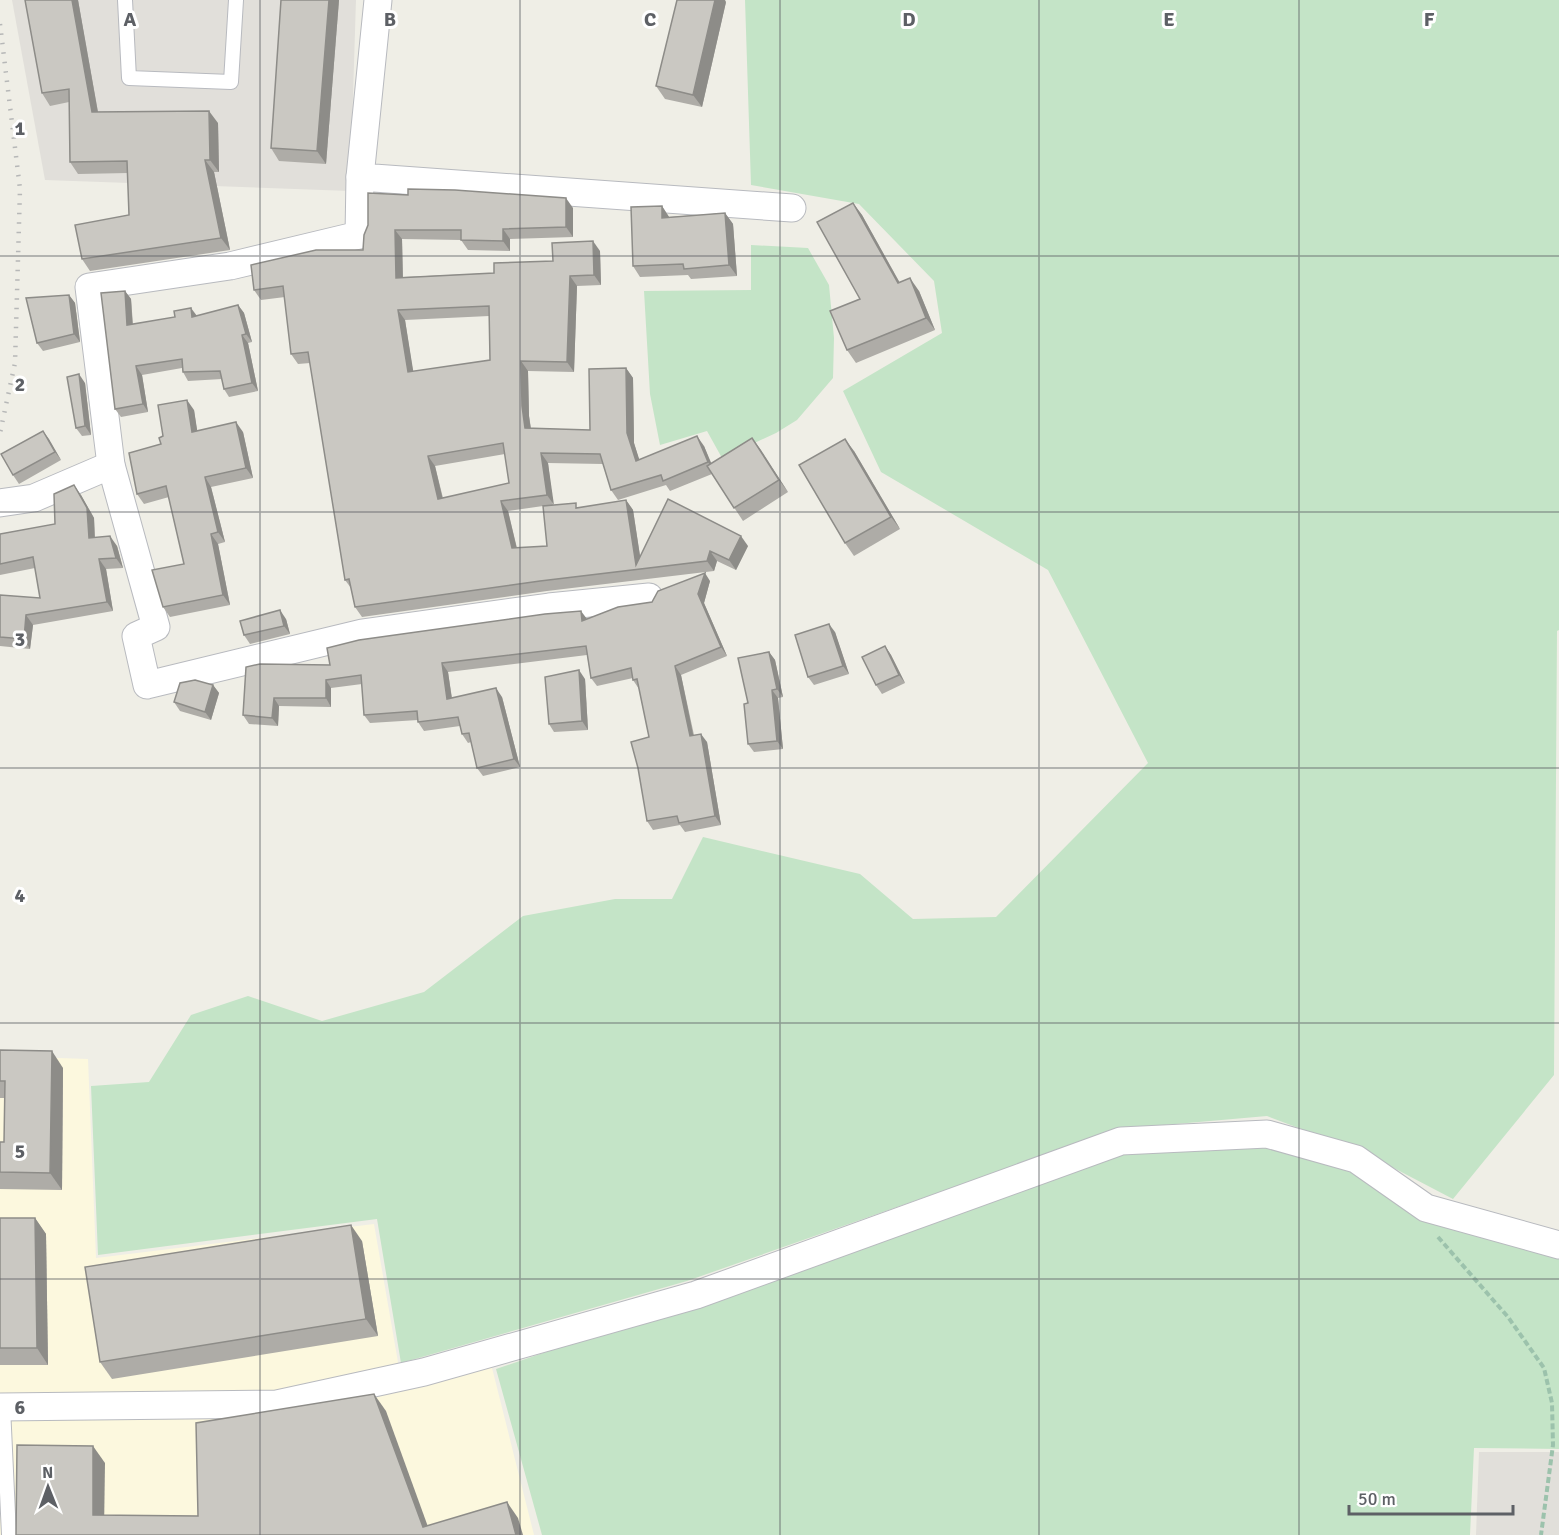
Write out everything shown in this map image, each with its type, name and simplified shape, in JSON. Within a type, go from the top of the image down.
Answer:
[{"type":"street","points":[[378,0],[360,177],[359,235],[230,266],[88,287],[111,465],[156,627],[136,636],[147,685],[362,633],[549,607],[649,597]]},
{"type":"street","points":[[360,177],[792,208]]},
{"type":"street","points":[[0,503],[33,498],[111,465]]},
{"type":"street","points":[[1,1407],[277,1404],[424,1372],[696,1295],[1121,1141],[1267,1134],[1356,1159],[1426,1208],[1559,1245]]},
{"type":"lane","points":[[124,0],[129,78],[231,82],[236,0]]},
{"type":"lane","points":[[1,1407],[9,1535]]},
{"type":"path","points":[[1426,1208],[1440,1241],[1508,1317],[1544,1368],[1552,1403],[1553,1445],[1541,1535]]},
{"type":"shaded area","points":[[12,0],[356,0],[350,191],[45,180]]},
{"type":"shaded area","points":[[0,1056],[88,1059],[96,1258],[374,1224],[399,1368],[487,1348],[534,1535],[0,1535]]},
{"type":"shaded area","points":[[1479,1452],[1559,1452],[1559,1535],[1476,1535]]},
{"type":"green space","points":[[745,0],[1559,0],[1559,630],[1557,631],[1554,1075],[1453,1199],[1365,1153],[1267,1116],[1119,1129],[687,1281],[401,1363],[377,1219],[98,1255],[91,1086],[149,1082],[191,1015],[248,996],[322,1021],[424,992],[523,916],[615,899],[672,899],[703,837],[860,874],[913,919],[996,917],[1148,763],[1048,570],[881,472],[843,391],[942,333],[934,281],[859,204],[751,185]]},
{"type":"green space","points":[[751,245],[808,248],[829,285],[834,338],[833,378],[797,420],[776,433],[722,458],[707,431],[660,445],[650,394],[644,291],[751,290]]},
{"type":"green space","points":[[1268,1147],[1356,1169],[1437,1225],[1559,1259],[1559,1449],[1474,1448],[1470,1535],[542,1535],[496,1369],[922,1223],[1121,1152]]},
{"type":"building","points":[[25,0],[72,0],[92,112],[209,111],[210,160],[205,160],[221,238],[82,259],[75,225],[129,215],[127,161],[70,162],[69,89],[42,93]]},
{"type":"building","points":[[281,0],[329,0],[317,151],[271,148]]},
{"type":"building","points":[[677,0],[715,0],[693,95],[656,86]]},
{"type":"building","points":[[408,189],[566,198],[566,227],[503,229],[503,241],[461,240],[461,230],[395,230],[396,278],[494,273],[494,263],[553,261],[552,243],[593,241],[594,275],[570,276],[567,362],[521,361],[525,428],[590,430],[589,369],[626,368],[627,433],[636,461],[697,436],[708,462],[663,481],[661,475],[611,490],[600,454],[541,453],[547,495],[501,501],[512,548],[547,546],[543,506],[576,503],[576,508],[626,500],[636,565],[668,499],[741,536],[729,560],[710,551],[707,561],[540,581],[355,607],[349,579],[345,580],[308,352],[291,354],[283,286],[254,290],[251,265],[316,250],[363,250],[364,235],[368,225],[368,193],[408,195]],"holes":[[[489,306],[490,360],[408,372],[398,310]],[[503,443],[509,483],[438,499],[428,456]]]},
{"type":"building","points":[[853,203],[898,283],[910,278],[926,318],[847,350],[830,311],[860,299],[817,222]]},
{"type":"building","points":[[662,206],[662,218],[725,213],[729,265],[684,269],[683,264],[633,266],[631,207]]},
{"type":"building","points":[[125,291],[127,325],[175,317],[174,311],[191,308],[192,317],[238,305],[246,334],[242,335],[252,383],[224,389],[220,371],[183,372],[182,359],[136,366],[143,404],[115,409],[101,293]]},
{"type":"building","points":[[69,295],[74,334],[37,343],[26,298]]},
{"type":"building","points":[[79,374],[85,426],[76,428],[67,377]]},
{"type":"building","points":[[187,400],[192,432],[236,422],[246,468],[205,477],[218,532],[211,534],[223,595],[163,607],[152,570],[184,564],[166,486],[137,494],[129,453],[161,444],[159,438],[163,436],[158,405]]},
{"type":"building","points":[[43,431],[55,452],[13,475],[1,454]]},
{"type":"building","points":[[752,438],[779,480],[734,508],[707,466]]},
{"type":"building","points":[[845,439],[891,517],[845,543],[799,465]]},
{"type":"building","points":[[74,485],[87,508],[89,538],[110,536],[116,558],[99,559],[107,602],[26,615],[24,639],[0,637],[0,595],[40,598],[33,557],[0,564],[0,534],[55,524],[54,494]]},
{"type":"building","points":[[705,573],[698,594],[721,647],[675,666],[690,736],[701,734],[715,816],[679,823],[677,816],[647,821],[631,742],[649,737],[637,679],[633,680],[631,668],[591,678],[586,646],[442,663],[447,699],[496,688],[514,759],[477,768],[469,733],[462,734],[458,717],[418,722],[417,711],[364,715],[361,675],[326,680],[326,698],[274,698],[272,718],[243,715],[246,667],[260,664],[330,665],[327,648],[359,640],[545,614],[581,611],[582,621],[618,607],[652,602],[658,591]]},
{"type":"building","points":[[280,610],[284,626],[244,635],[240,621]]},
{"type":"building","points":[[829,624],[843,666],[808,677],[795,635]]},
{"type":"building","points":[[885,646],[899,675],[876,685],[862,657]]},
{"type":"building","points":[[769,652],[777,689],[772,690],[777,741],[748,744],[744,704],[748,703],[738,658]]},
{"type":"building","points":[[579,670],[582,721],[549,724],[545,677]]},
{"type":"building","points":[[195,680],[213,685],[205,712],[174,702],[180,683]]},
{"type":"building","points":[[0,1050],[52,1051],[50,1173],[0,1172],[0,1142],[4,1142],[5,1081],[0,1081]]},
{"type":"building","points":[[0,1218],[35,1218],[37,1348],[0,1348]]},
{"type":"building","points":[[351,1225],[366,1319],[100,1362],[85,1267]]},
{"type":"building","points":[[374,1394],[423,1527],[507,1502],[516,1535],[16,1535],[17,1445],[93,1446],[93,1515],[198,1516],[196,1423]]},
{"type":"railway","points":[[0,24],[20,189],[15,363],[0,433]]}]
